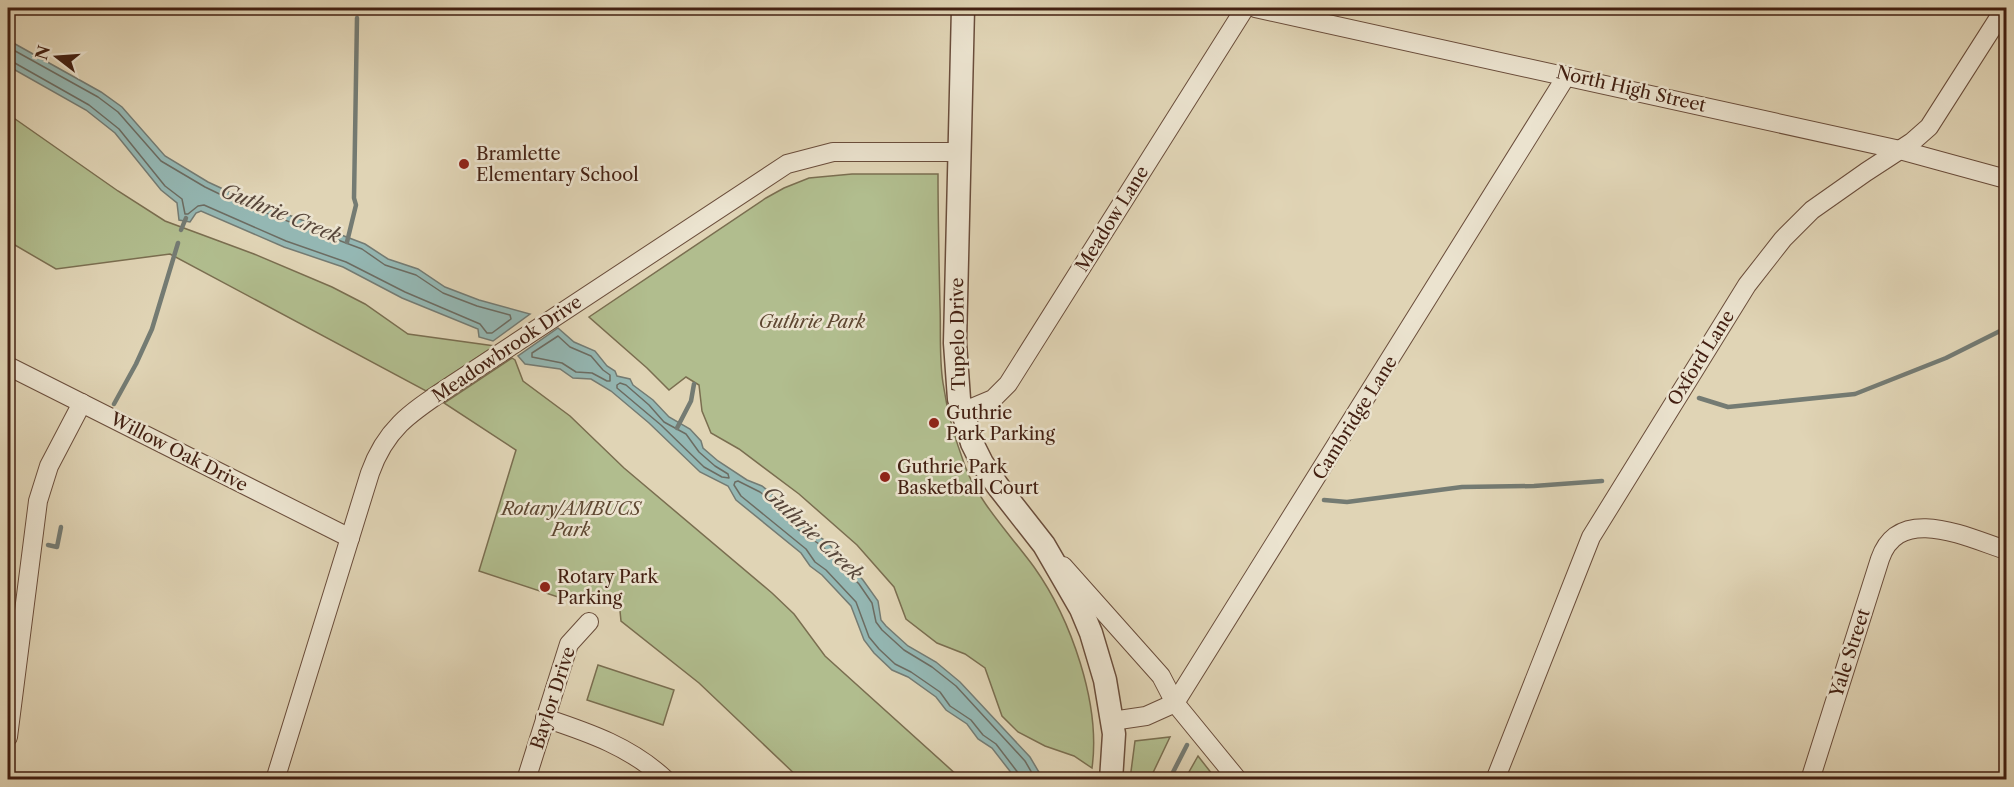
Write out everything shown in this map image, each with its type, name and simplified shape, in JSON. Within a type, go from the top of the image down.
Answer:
[{"type":"street","name":"Tupelo Drive","points":[[963,8],[955,343],[956,382],[962,412],[972,443],[997,485],[1044,544],[1161,676],[1175,703],[1238,780]]},
{"type":"street","name":"Meadow Lane","points":[[962,412],[993,399],[1008,384],[1245,8]]},
{"type":"street","name":"North High Street","points":[[1255,8],[1900,150],[2007,178]]},
{"type":"street","name":"Oxford Lane","points":[[1495,780],[1591,537],[1747,285],[1776,247],[1812,210],[1912,142],[1929,127],[2005,8]]},
{"type":"street","name":"Cambridge Lane","points":[[1175,703],[1567,75]]},
{"type":"street","name":"Meadowbrook Drive","points":[[275,780],[377,454],[389,434],[408,416],[771,173],[801,159],[833,152],[961,152]]},
{"type":"street","name":"Willow Oak Drive","points":[[8,366],[350,538]]},
{"type":"street","points":[[8,737],[38,501],[49,466],[82,403]]},
{"type":"street","name":"Yale Street","points":[[1810,780],[1882,552],[1889,541],[1900,533],[1913,529],[1934,528],[2007,550]]},
{"type":"street","points":[[1044,544],[1081,609],[1099,656],[1114,734],[1112,780]]},
{"type":"street","name":"Baylor Drive","points":[[526,780],[569,644],[589,622]]},
{"type":"street","points":[[1112,721],[1146,716],[1175,703]]},
{"type":"street","points":[[545,718],[617,744],[642,759],[666,780]]},
{"type":"green space","points":[[8,114],[165,221],[254,254],[332,287],[365,304],[408,334],[495,346],[426,391],[170,254],[56,269],[8,241]]},
{"type":"green space","name":"Guthrie Park","points":[[852,174],[938,174],[941,364],[952,425],[965,466],[978,492],[1034,567],[1060,611],[1071,637],[1080,663],[1092,717],[1094,743],[1092,768],[1074,756],[1045,746],[1018,732],[1002,716],[985,668],[965,654],[937,643],[906,619],[894,587],[857,545],[799,494],[739,449],[711,433],[702,411],[699,385],[686,377],[669,390],[589,317],[784,188],[809,178]]},
{"type":"green space","name":"Rotary/AMBUCS Park","points":[[512,358],[515,360],[523,381],[570,416],[624,468],[772,593],[794,614],[825,656],[958,776],[967,779],[800,779],[699,683],[621,621],[620,611],[610,597],[589,591],[564,599],[479,571],[516,450],[444,403]]},
{"type":"green space","points":[[598,665],[674,690],[663,725],[587,700]]},
{"type":"green space","points":[[1170,737],[1150,779],[1130,779],[1135,741]]},
{"type":"green space","points":[[1198,756],[1216,779],[1185,779]]},
{"type":"water","name":"Guthrie Creek","points":[[8,40],[101,92],[122,107],[165,156],[208,182],[236,195],[365,244],[388,259],[418,269],[445,287],[479,300],[530,314],[493,341],[479,337],[478,329],[402,298],[343,267],[284,247],[201,211],[196,213],[190,222],[179,220],[177,203],[161,190],[115,133],[86,110],[8,66]]},
{"type":"water","name":"Guthrie Creek","points":[[558,328],[574,342],[595,351],[607,366],[615,371],[617,376],[630,379],[633,385],[653,400],[669,417],[690,429],[701,441],[703,448],[718,461],[747,480],[762,486],[787,506],[795,521],[826,541],[863,580],[878,601],[881,620],[886,626],[908,646],[936,662],[960,682],[1030,757],[1043,779],[1016,779],[992,748],[978,739],[967,724],[946,710],[936,697],[908,677],[892,670],[864,640],[851,606],[822,575],[810,566],[801,553],[736,500],[728,486],[700,472],[649,423],[611,391],[591,379],[573,378],[560,369],[525,364],[518,356]]},
{"type":"waterway","name":"Guthrie Creek","points":[[347,242],[356,205],[354,198],[357,18]]},
{"type":"waterway","points":[[181,230],[186,218]]},
{"type":"waterway","points":[[114,404],[152,329],[178,243]]},
{"type":"waterway","points":[[1699,398],[1728,407],[1855,394],[1946,358],[2006,328]]},
{"type":"waterway","points":[[677,428],[691,401],[694,384]]},
{"type":"waterway","points":[[1324,500],[1347,502],[1462,487],[1534,486],[1602,481]]},
{"type":"waterway","points":[[48,545],[57,547],[61,527]]},
{"type":"waterway","points":[[8,537],[13,538]]},
{"type":"waterway","points":[[1169,780],[1187,745]]},
{"type":"place","name":"Bramlette Elementary School","points":[[464,164]]},
{"type":"place","name":"Guthrie Park Parking","points":[[934,423]]},
{"type":"place","name":"Guthrie Park Basketball Court","points":[[885,477]]},
{"type":"place","name":"Rotary Park Parking","points":[[545,587]]}]
